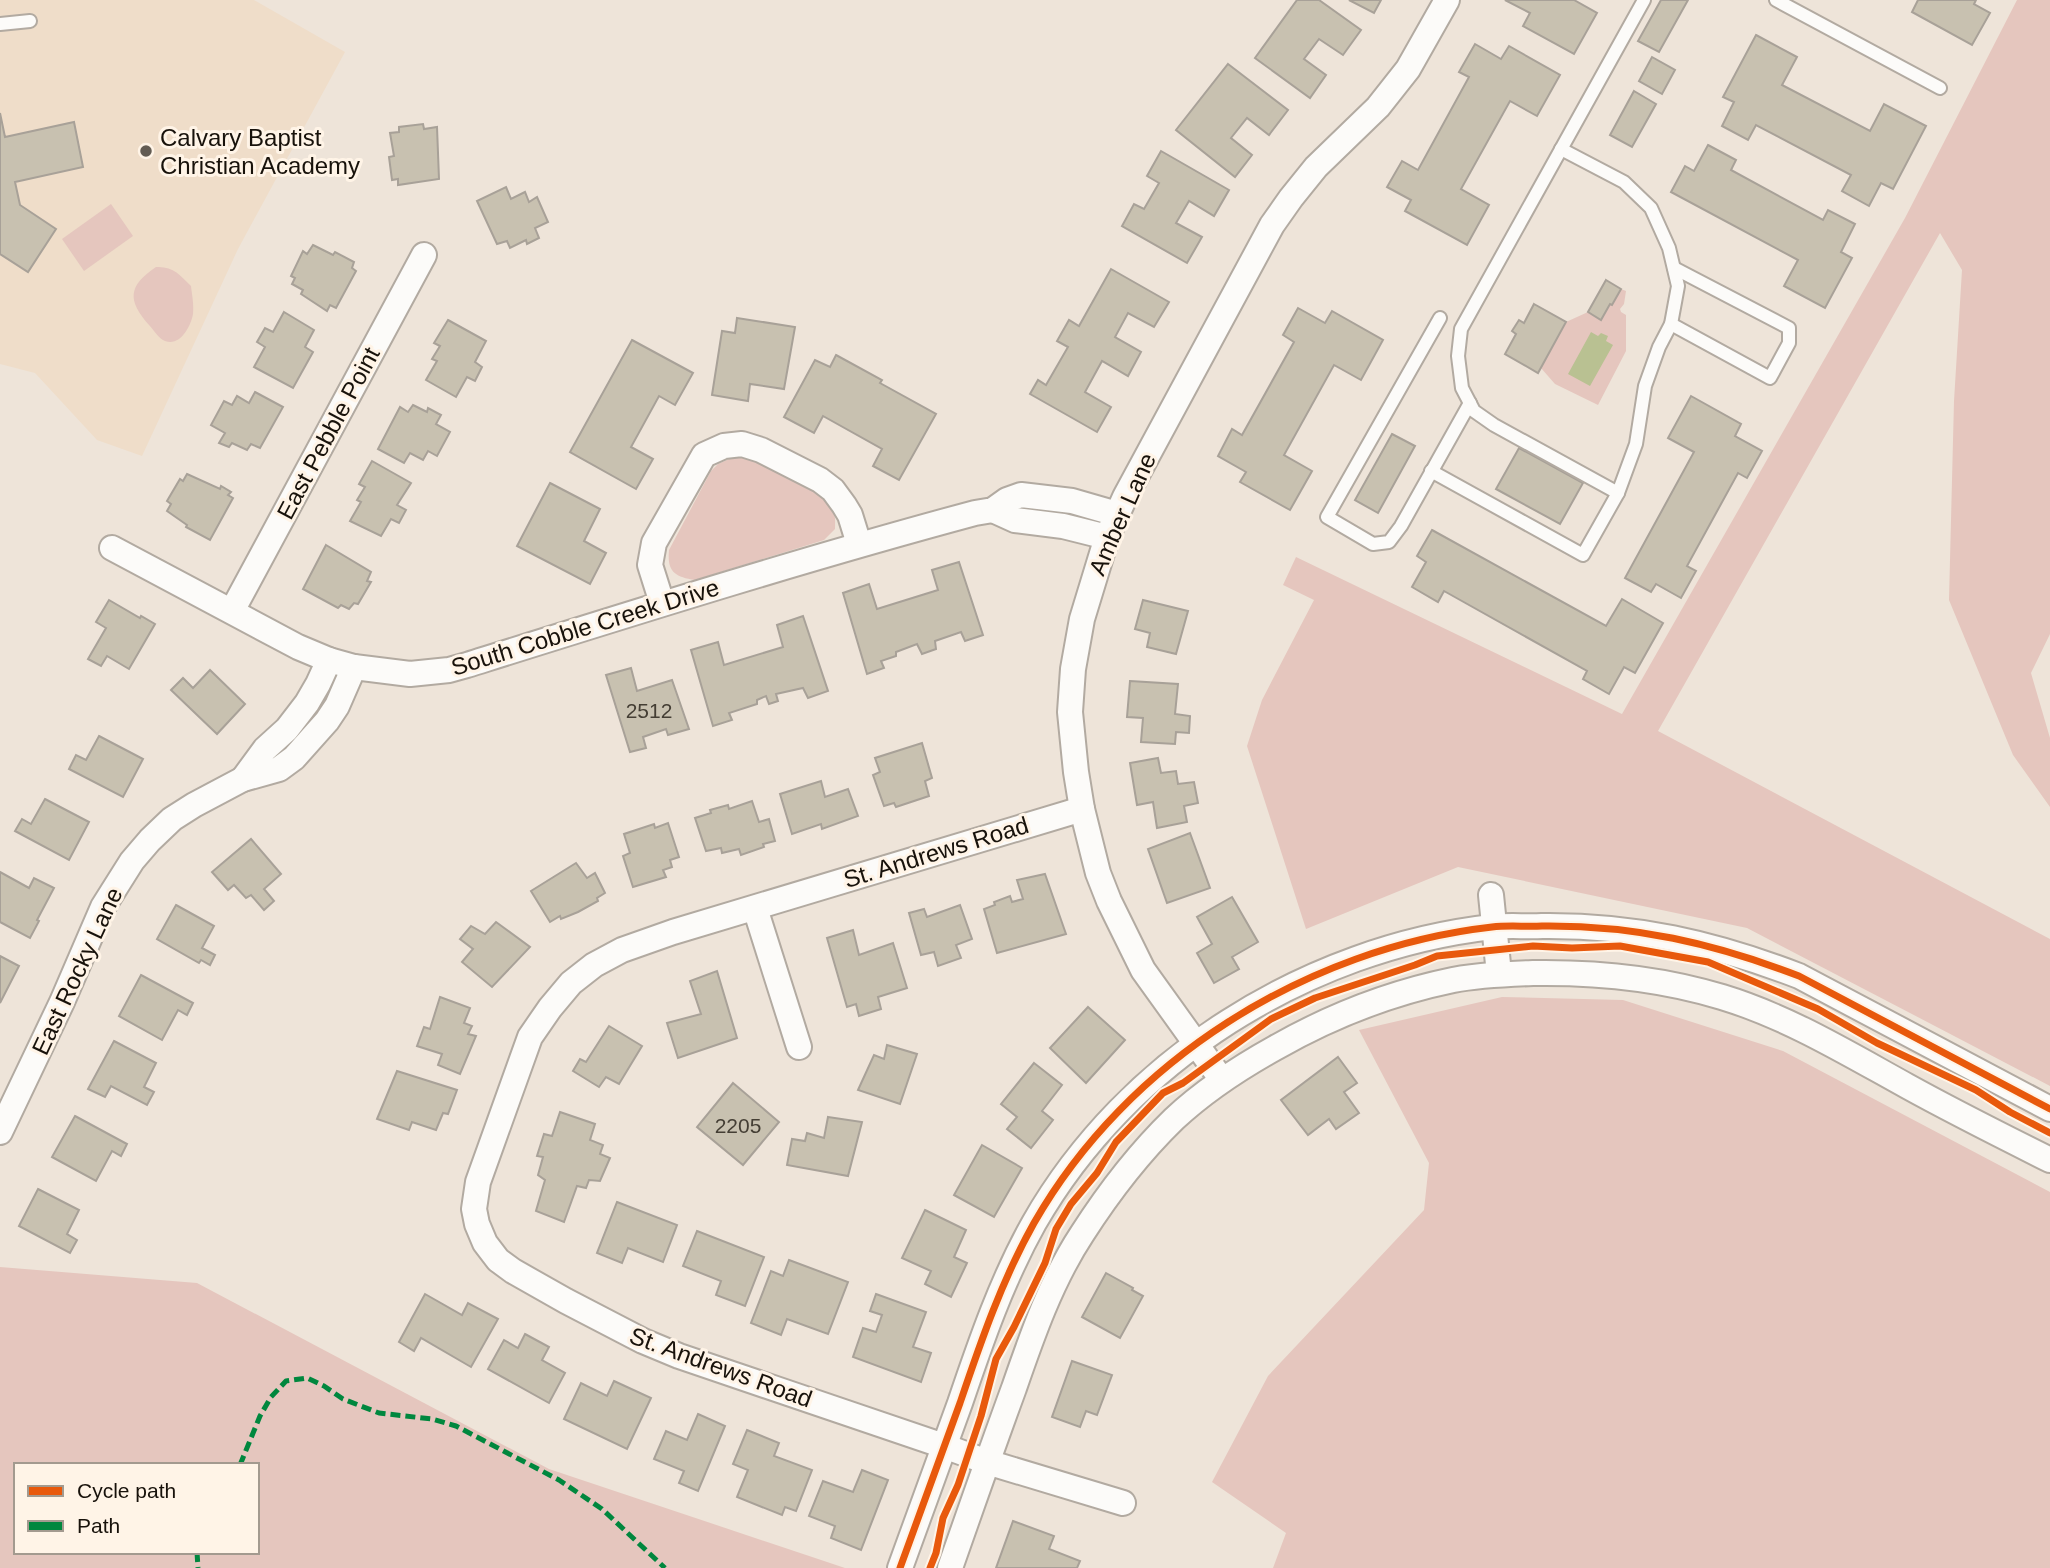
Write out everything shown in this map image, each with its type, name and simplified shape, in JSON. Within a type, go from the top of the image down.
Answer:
[{"type":"street","name":"Amber Lane","points":[[1222,1080],[1143,970],[1098,873],[1082,809],[1070,712],[1073,669],[1084,609],[1117,514],[1278,216],[1315,167],[1378,107],[1408,69],[1447,0]]},
{"type":"street","name":"East Pebble Point","points":[[232,611],[424,255]]},
{"type":"street","points":[[663,603],[650,565],[654,542],[704,456],[724,446],[742,444],[761,450],[820,480],[833,490],[844,505],[859,544]]},
{"type":"street","name":"South Cobble Creek Drive","points":[[112,548],[299,647],[329,660],[354,667],[410,674],[449,670],[859,544],[993,510],[1007,500],[1021,495],[1072,501],[1117,514]]},
{"type":"street","points":[[993,510],[1015,520],[1063,526],[1107,537]]},
{"type":"street","name":"East Rocky Lane","points":[[243,779],[265,749],[287,729],[307,703],[329,660]]},
{"type":"street","name":"East Rocky Lane","points":[[0,1132],[57,1015],[103,907],[131,862],[150,840],[194,805],[243,779],[279,769],[294,758],[337,706],[354,667]]},
{"type":"street","name":"St. Andrews Road","points":[[1082,809],[673,932],[622,950],[594,965],[571,983],[550,1007],[530,1037],[478,1182],[474,1209],[485,1243],[498,1260],[513,1271],[643,1341],[679,1356],[987,1462],[1124,1503]]},
{"type":"street","points":[[1491,895],[1499,974]]},
{"type":"street","points":[[755,908],[799,1046]]},
{"type":"street","points":[[900,1568],[1007,1275],[1062,1180],[1110,1121],[1151,1080],[1196,1044],[1280,992],[1324,972],[1377,952],[1435,937],[1494,927],[1586,926],[1654,934],[1704,944],[1755,959],[1811,982],[2050,1109]]},
{"type":"street","points":[[950,1568],[1034,1332],[1080,1236],[1112,1191],[1162,1131],[1222,1080],[1302,1033],[1351,1010],[1456,979],[1499,974],[1570,972],[1621,975],[1672,983],[1723,997],[1813,1034],[1951,1110],[2050,1160]]},
{"type":"lane","points":[[1618,493],[1494,425],[1474,411],[1462,388],[1458,356],[1461,330],[1644,0]]},
{"type":"lane","points":[[1776,0],[1940,88]]},
{"type":"lane","points":[[0,24],[30,21]]},
{"type":"lane","points":[[1432,471],[1583,555],[1618,493],[1636,444],[1645,386],[1659,347],[1671,324],[1678,286],[1670,248],[1651,208],[1624,182],[1561,149]]},
{"type":"lane","points":[[1671,324],[1770,378],[1789,343],[1789,328],[1674,268]]},
{"type":"lane","points":[[1440,318],[1327,517],[1373,544],[1389,542],[1401,526],[1470,402]]},
{"type":"shaded area","name":"Calvary Baptist Christian Academy","points":[[0,0],[254,0],[345,52],[238,249],[142,456],[97,440],[35,373],[0,364]]},
{"type":"shaded area","points":[[2017,0],[2050,0],[2050,634],[2031,673],[2050,738],[2050,807],[2013,755],[1949,600],[1954,401],[1962,270],[1940,233],[1658,731],[2050,939],[2050,1086],[1747,928],[1458,867],[1306,929],[1247,746],[1262,700],[1314,600],[1283,585],[1296,557],[1622,714],[1905,218]]},
{"type":"shaded area","points":[[111,204],[133,236],[84,271],[62,239]]},
{"type":"shaded area","points":[[156,267],[172,270],[191,286],[192,319],[184,334],[175,341],[165,341],[158,336],[134,301],[136,287]]},
{"type":"shaded area","points":[[1621,289],[1626,291],[1624,304],[1620,309],[1626,315],[1626,351],[1598,405],[1555,384],[1541,368],[1566,322],[1588,312],[1601,319]]},
{"type":"shaded area","points":[[1591,332],[1598,336],[1601,333],[1608,336],[1606,341],[1613,345],[1590,386],[1568,374]]},
{"type":"shaded area","points":[[736,456],[772,468],[826,501],[835,516],[835,529],[824,540],[695,580],[677,575],[669,563],[669,550],[711,471],[718,464]]},
{"type":"shaded area","points":[[1502,997],[1623,1000],[1783,1051],[2050,1192],[2050,1568],[1273,1568],[1286,1533],[1212,1482],[1268,1376],[1424,1210],[1429,1163],[1359,1030]]},
{"type":"shaded area","points":[[0,1267],[197,1283],[549,1469],[845,1568],[0,1568]]},
{"type":"building","points":[[1297,0],[1319,0],[1361,30],[1343,55],[1319,39],[1304,59],[1326,75],[1310,98],[1255,58]]},
{"type":"building","points":[[1349,0],[1381,0],[1374,13]]},
{"type":"building","points":[[1505,0],[1574,0],[1597,13],[1574,54],[1523,26],[1530,13]]},
{"type":"building","points":[[1661,0],[1688,0],[1659,52],[1638,41]]},
{"type":"building","points":[[1918,0],[1976,0],[1974,4],[1990,13],[1972,45],[1912,12]]},
{"type":"building","points":[[1756,35],[1797,57],[1782,85],[1870,131],[1884,104],[1926,126],[1893,189],[1881,183],[1869,206],[1842,191],[1851,175],[1756,125],[1748,140],[1722,126],[1734,102],[1723,97]]},
{"type":"building","points":[[1475,44],[1501,59],[1509,46],[1560,75],[1537,116],[1510,101],[1461,189],[1489,205],[1467,245],[1405,211],[1411,200],[1387,187],[1402,161],[1418,170],[1469,77],[1459,72]]},
{"type":"building","points":[[1652,57],[1675,70],[1662,94],[1639,81]]},
{"type":"building","points":[[1228,64],[1288,110],[1269,135],[1247,118],[1231,138],[1252,155],[1235,177],[1176,130]]},
{"type":"building","points":[[1634,91],[1656,104],[1632,147],[1610,135]]},
{"type":"building","points":[[0,113],[5,137],[74,122],[83,167],[15,182],[20,205],[56,229],[28,272],[0,254]]},
{"type":"building","points":[[423,124],[424,129],[437,127],[439,179],[398,185],[398,179],[392,180],[389,157],[394,156],[390,133],[399,132],[399,127]]},
{"type":"building","points":[[1708,145],[1736,160],[1731,170],[1823,220],[1828,210],[1855,224],[1841,252],[1852,258],[1825,308],[1784,286],[1798,260],[1671,192],[1685,166],[1694,171]]},
{"type":"building","points":[[1161,151],[1229,190],[1214,216],[1189,201],[1176,223],[1202,237],[1187,263],[1122,226],[1134,204],[1144,209],[1159,183],[1147,176]]},
{"type":"building","points":[[506,187],[511,199],[525,192],[529,202],[537,197],[548,222],[535,228],[539,238],[527,244],[526,240],[510,248],[507,241],[497,244],[477,201]]},
{"type":"building","points":[[313,245],[354,262],[352,268],[356,271],[336,308],[330,305],[327,311],[301,294],[303,290],[292,284],[295,278],[291,276],[303,251],[307,254]]},
{"type":"building","points":[[1111,269],[1169,302],[1154,327],[1128,313],[1115,337],[1141,352],[1128,376],[1102,361],[1085,392],[1111,407],[1097,432],[1030,394],[1038,380],[1046,385],[1068,347],[1057,341],[1069,320],[1079,326]]},
{"type":"building","points":[[1606,280],[1621,289],[1601,320],[1588,312]]},
{"type":"building","points":[[1534,304],[1566,322],[1538,373],[1505,354],[1516,334],[1512,331],[1519,320],[1524,323]]},
{"type":"building","points":[[1298,308],[1325,323],[1332,311],[1383,340],[1361,380],[1334,365],[1284,455],[1312,471],[1290,510],[1240,482],[1246,472],[1218,456],[1232,429],[1242,435],[1294,342],[1283,335]]},
{"type":"building","points":[[284,312],[314,330],[305,347],[313,352],[293,388],[254,367],[265,347],[257,342],[265,328],[273,332]]},
{"type":"building","points":[[737,318],[795,327],[784,389],[750,384],[748,401],[712,395],[722,331],[735,333]]},
{"type":"building","points":[[448,320],[486,341],[475,362],[482,367],[475,381],[467,377],[456,397],[426,380],[437,361],[432,359],[440,346],[434,343]]},
{"type":"building","points":[[632,340],[693,373],[675,405],[659,396],[631,447],[653,459],[636,489],[570,452]]},
{"type":"building","points":[[836,355],[936,414],[899,480],[873,466],[882,449],[823,416],[814,433],[784,417],[815,360],[830,367]]},
{"type":"building","points":[[255,392],[283,407],[260,448],[251,444],[247,450],[232,443],[229,447],[219,443],[225,433],[211,425],[224,401],[232,405],[237,396],[249,403]]},
{"type":"building","points":[[1691,396],[1741,424],[1735,436],[1762,451],[1747,478],[1738,473],[1687,566],[1696,571],[1681,598],[1656,584],[1651,592],[1625,578],[1694,452],[1668,438]]},
{"type":"building","points":[[413,405],[427,412],[428,408],[441,415],[436,424],[450,432],[437,456],[428,451],[423,460],[410,453],[404,463],[378,449],[400,407],[408,412]]},
{"type":"building","points":[[1392,434],[1415,446],[1378,513],[1355,500]]},
{"type":"building","points":[[1519,448],[1583,483],[1560,524],[1496,489]]},
{"type":"building","points":[[372,461],[411,483],[397,505],[406,510],[399,523],[391,519],[381,536],[350,521],[361,502],[357,500],[365,487],[359,484]]},
{"type":"building","points":[[187,474],[231,492],[228,495],[233,498],[210,540],[186,527],[187,525],[167,511],[171,504],[167,501],[180,479],[183,481]]},
{"type":"building","points":[[550,483],[600,509],[584,541],[606,553],[590,584],[517,546]]},
{"type":"building","points":[[1432,530],[1606,626],[1622,599],[1663,623],[1635,673],[1624,667],[1609,694],[1583,679],[1587,671],[1444,591],[1438,602],[1412,587],[1426,562],[1417,556]]},
{"type":"building","points":[[326,545],[371,572],[367,581],[371,582],[358,604],[354,603],[349,609],[341,605],[338,608],[303,589]]},
{"type":"building","points":[[959,562],[983,635],[965,641],[961,632],[935,641],[936,649],[922,654],[917,644],[881,661],[884,668],[867,674],[843,593],[869,584],[877,609],[938,590],[932,570]]},
{"type":"building","points":[[109,600],[155,624],[129,669],[107,656],[101,666],[88,659],[106,628],[96,622]]},
{"type":"building","points":[[1143,600],[1188,611],[1176,654],[1147,647],[1150,633],[1135,629]]},
{"type":"building","points":[[803,616],[828,691],[808,698],[803,688],[776,694],[778,701],[769,704],[766,696],[757,700],[757,704],[729,713],[732,720],[713,726],[691,650],[718,642],[724,665],[783,647],[777,625]]},
{"type":"building","points":[[631,668],[637,691],[672,680],[689,729],[668,735],[666,729],[643,737],[646,748],[630,752],[606,675]]},
{"type":"building","points":[[210,670],[245,704],[217,734],[171,690],[183,678],[193,688]]},
{"type":"building","points":[[1130,681],[1178,684],[1175,714],[1190,716],[1189,733],[1176,732],[1175,744],[1141,742],[1143,718],[1127,717]]},
{"type":"building","points":[[99,736],[143,759],[123,797],[69,769],[76,755],[86,760]]},
{"type":"building","points":[[922,743],[932,778],[925,781],[929,796],[896,807],[894,803],[884,806],[873,775],[880,772],[875,758]]},
{"type":"building","points":[[1158,758],[1161,773],[1176,771],[1178,784],[1194,782],[1198,803],[1184,806],[1187,822],[1157,828],[1153,802],[1137,805],[1130,763]]},
{"type":"building","points":[[821,781],[825,797],[848,789],[858,816],[822,829],[821,824],[792,834],[780,794]]},
{"type":"building","points":[[45,799],[89,822],[69,860],[15,831],[22,819],[31,824]]},
{"type":"building","points":[[752,801],[759,822],[769,819],[775,841],[741,855],[739,849],[722,853],[721,848],[706,851],[695,818],[711,813],[710,810],[728,805],[729,809]]},
{"type":"building","points":[[668,823],[679,857],[670,860],[672,867],[663,870],[666,877],[633,887],[623,856],[630,853],[624,834],[654,824],[655,828]]},
{"type":"building","points":[[1190,833],[1210,888],[1167,903],[1148,849]]},
{"type":"building","points":[[251,839],[281,874],[264,889],[274,901],[264,910],[251,895],[246,898],[234,885],[228,890],[212,872]]},
{"type":"building","points":[[576,863],[587,878],[595,873],[605,893],[597,898],[598,901],[578,912],[561,919],[560,916],[550,922],[531,891]]},
{"type":"building","points":[[0,872],[29,888],[34,878],[54,888],[30,938],[0,922]]},
{"type":"building","points":[[1045,874],[1066,934],[997,953],[984,909],[1010,896],[1012,902],[1023,899],[1017,880]]},
{"type":"building","points":[[1232,897],[1258,942],[1232,957],[1239,969],[1214,983],[1197,953],[1212,944],[1197,917]]},
{"type":"building","points":[[176,905],[214,926],[202,948],[215,955],[210,965],[201,960],[199,963],[157,939]]},
{"type":"building","points":[[960,905],[972,939],[956,945],[961,958],[938,966],[934,952],[921,955],[909,913],[924,909],[927,917]]},
{"type":"building","points":[[496,922],[530,947],[492,987],[462,962],[473,949],[460,939],[471,926],[485,934]]},
{"type":"building","points":[[853,930],[859,955],[893,943],[907,988],[878,997],[881,1009],[859,1016],[856,1004],[847,1007],[827,938]]},
{"type":"building","points":[[0,956],[19,966],[0,1003]]},
{"type":"building","points":[[717,971],[737,1038],[678,1058],[667,1023],[701,1014],[690,981]]},
{"type":"building","points":[[141,975],[193,1003],[187,1015],[178,1010],[162,1040],[119,1016]]},
{"type":"building","points":[[440,997],[470,1008],[464,1023],[472,1026],[468,1034],[476,1036],[460,1074],[438,1065],[442,1054],[417,1046],[424,1027],[430,1029]]},
{"type":"building","points":[[1088,1007],[1125,1040],[1086,1083],[1050,1048]]},
{"type":"building","points":[[609,1026],[642,1046],[619,1084],[606,1077],[599,1087],[573,1071],[580,1059],[586,1062]]},
{"type":"building","points":[[114,1041],[156,1063],[144,1087],[154,1092],[147,1105],[111,1086],[105,1097],[88,1089]]},
{"type":"building","points":[[887,1045],[917,1054],[900,1104],[858,1090],[874,1055],[884,1059]]},
{"type":"building","points":[[1338,1057],[1357,1083],[1344,1092],[1359,1113],[1336,1129],[1329,1119],[1308,1135],[1281,1100]]},
{"type":"building","points":[[1034,1063],[1062,1085],[1042,1111],[1053,1120],[1031,1148],[1007,1129],[1017,1117],[1001,1104]]},
{"type":"building","points":[[397,1071],[457,1090],[448,1114],[443,1113],[436,1130],[412,1122],[409,1130],[377,1119]]},
{"type":"building","points":[[733,1083],[779,1122],[743,1165],[697,1127]]},
{"type":"building","points":[[560,1112],[595,1124],[590,1140],[603,1145],[600,1154],[610,1158],[600,1181],[589,1180],[586,1188],[577,1186],[564,1222],[536,1211],[545,1180],[538,1175],[543,1157],[537,1156],[544,1134],[552,1136]]},
{"type":"building","points":[[75,1116],[127,1144],[121,1156],[112,1151],[96,1181],[52,1157]]},
{"type":"building","points":[[828,1117],[862,1122],[848,1176],[787,1165],[792,1139],[805,1141],[807,1133],[824,1138]]},
{"type":"building","points":[[982,1145],[1022,1168],[994,1217],[954,1195]]},
{"type":"building","points":[[38,1189],[79,1210],[67,1234],[77,1240],[70,1253],[19,1226]]},
{"type":"building","points":[[617,1202],[677,1225],[663,1262],[628,1248],[622,1263],[597,1253]]},
{"type":"building","points":[[925,1210],[966,1230],[954,1257],[967,1263],[951,1297],[925,1284],[931,1271],[902,1258]]},
{"type":"building","points":[[697,1231],[764,1257],[745,1306],[716,1295],[721,1281],[683,1266]]},
{"type":"building","points":[[789,1260],[848,1282],[828,1334],[787,1319],[781,1335],[751,1323],[771,1271],[783,1276]]},
{"type":"building","points":[[1106,1273],[1143,1296],[1120,1338],[1082,1317]]},
{"type":"building","points":[[425,1294],[462,1315],[468,1303],[498,1319],[471,1367],[421,1338],[414,1351],[399,1342]]},
{"type":"building","points":[[876,1294],[926,1312],[913,1347],[931,1353],[921,1382],[853,1357],[863,1328],[876,1332],[882,1315],[870,1311]]},
{"type":"building","points":[[525,1334],[549,1347],[542,1360],[565,1373],[549,1403],[488,1369],[504,1340],[518,1348]]},
{"type":"building","points":[[1072,1361],[1112,1375],[1097,1415],[1086,1411],[1080,1427],[1052,1417]]},
{"type":"building","points":[[614,1381],[651,1398],[627,1449],[564,1419],[581,1383],[607,1396]]},
{"type":"building","points":[[698,1414],[725,1426],[698,1491],[679,1483],[684,1471],[654,1459],[666,1431],[687,1440]]},
{"type":"building","points":[[747,1430],[779,1443],[774,1456],[812,1470],[796,1511],[785,1507],[782,1515],[737,1497],[748,1470],[733,1464]]},
{"type":"building","points":[[862,1470],[888,1480],[861,1550],[831,1538],[835,1526],[809,1516],[823,1481],[853,1492]]},
{"type":"building","points":[[1013,1521],[1054,1536],[1049,1549],[1080,1561],[1077,1568],[996,1568]]},
{"type":"marked path","points":[[241,1463],[260,1416],[271,1397],[286,1381],[307,1378],[343,1399],[379,1413],[432,1419],[456,1426],[559,1480],[602,1509],[665,1568]]},
{"type":"marked path","points":[[197,1554],[198,1568]]},
{"type":"cycle path","points":[[900,1568],[1002,1289],[1034,1223],[1073,1164],[1119,1111],[1171,1063],[1228,1022],[1290,987],[1355,959],[1423,939],[1498,926],[1609,929],[1673,938],[1736,954],[1799,976],[2050,1109]]},
{"type":"cycle path","points":[[930,1568],[943,1518],[958,1485],[981,1416],[996,1359],[1045,1263],[1056,1229],[1071,1204],[1097,1173],[1116,1142],[1163,1093],[1183,1083],[1271,1019],[1315,998],[1437,956],[1533,946],[1620,946],[1708,962],[1818,1009],[1877,1043],[1976,1090],[2050,1133]]},
{"type":"place","name":"Calvary Baptist Christian Academy","points":[[146,151]]}]
